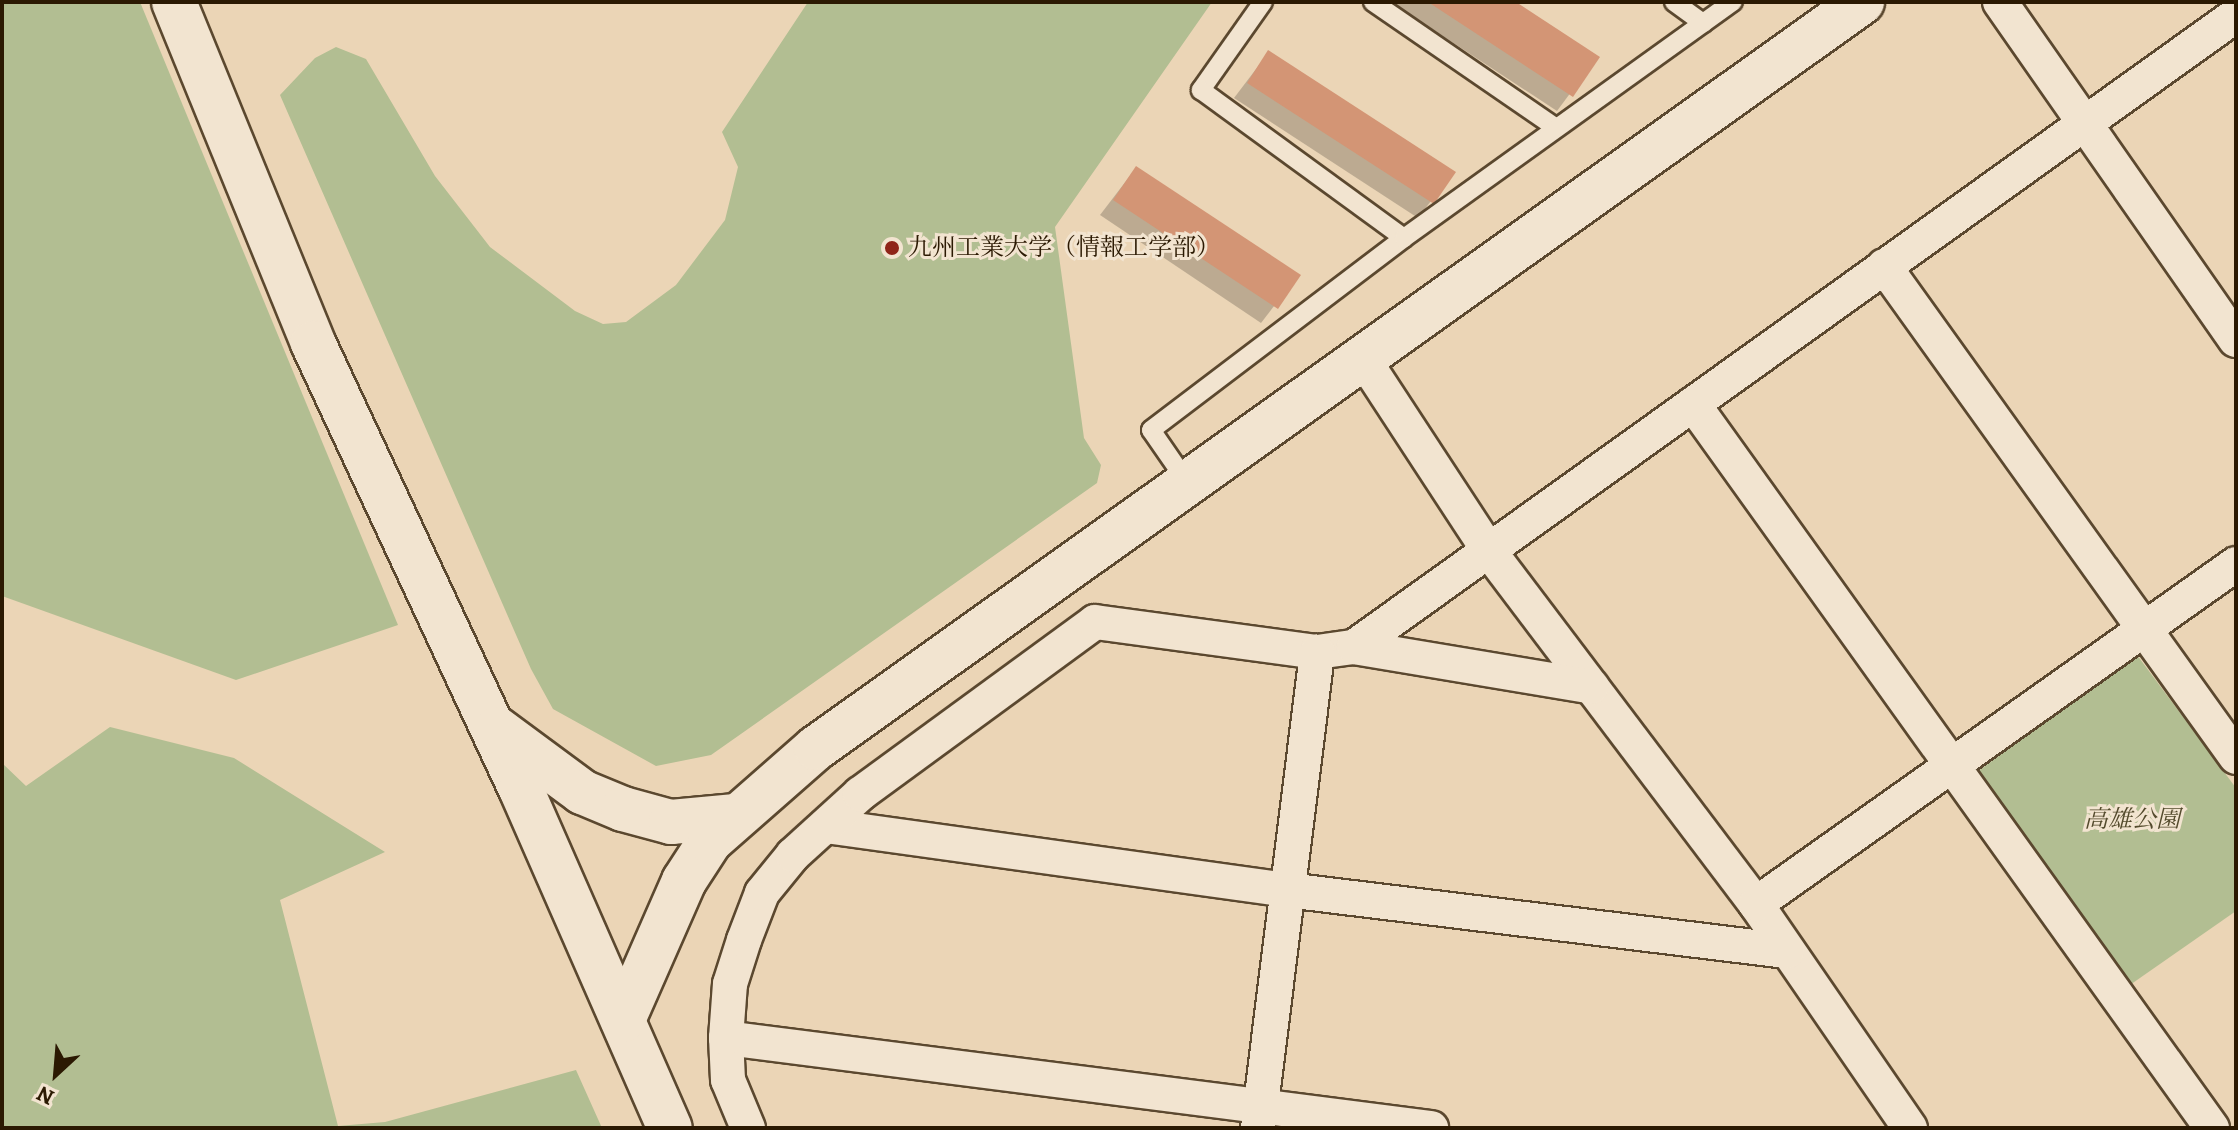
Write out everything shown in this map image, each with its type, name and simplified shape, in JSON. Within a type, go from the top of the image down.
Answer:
[{"type":"street","points":[[174,2],[313,343],[490,723],[670,1128]]},
{"type":"street","points":[[623,1020],[684,881],[710,841],[816,748],[1862,2]]},
{"type":"street","points":[[2000,2],[2082,124],[2225,300],[2236,340]]},
{"type":"street","points":[[1354,647],[2236,15]]},
{"type":"street","points":[[1884,266],[2236,757]]},
{"type":"street","points":[[1364,360],[1489,551],[1756,904],[1910,1128]]},
{"type":"street","points":[[1693,404],[2212,1128]]},
{"type":"street","points":[[1756,904],[2236,564]]},
{"type":"street","points":[[748,1128],[728,1080],[726,1038],[730,984],[762,893],[860,794],[1095,622],[1317,652],[1354,647],[1592,687]]},
{"type":"street","points":[[1259,1117],[1317,652]]},
{"type":"street","points":[[490,723],[582,792],[623,809],[671,822],[736,816]]},
{"type":"street","points":[[826,826],[1287,890],[1787,951]]},
{"type":"street","points":[[726,1038],[1259,1117],[1431,1128]]},
{"type":"lane","points":[[1263,2],[1201,90],[1404,238]]},
{"type":"lane","points":[[1373,2],[1556,128]]},
{"type":"lane","points":[[1674,2],[1703,23]]},
{"type":"lane","points":[[1187,482],[1151,430],[1404,238],[1733,2]]},
{"type":"green space","points":[[2,2],[140,2],[398,625],[236,680],[2,596]]},
{"type":"green space","points":[[808,2],[1212,2],[1055,227],[1084,438],[1101,465],[1097,483],[711,755],[656,766],[553,709],[531,669],[280,95],[315,58],[336,47],[366,59],[435,176],[490,247],[575,311],[603,324],[626,322],[676,285],[725,220],[738,167],[722,132]]},
{"type":"green space","name":"高雄公園","points":[[2137,655],[2236,788],[2236,911],[2127,987],[1974,774]]},
{"type":"green space","points":[[110,727],[234,758],[385,852],[280,900],[338,1126],[385,1122],[576,1070],[602,1128],[2,1128],[2,763],[26,786]]},
{"type":"building","points":[[1428,2],[1516,2],[1600,57],[1573,97]]},
{"type":"building","points":[[1268,50],[1456,172],[1434,204],[1247,83]]},
{"type":"building","points":[[1136,166],[1301,275],[1278,309],[1113,200]]},
{"type":"place","name":"九州工業大学（情報工学部）","points":[[892,248]]}]
